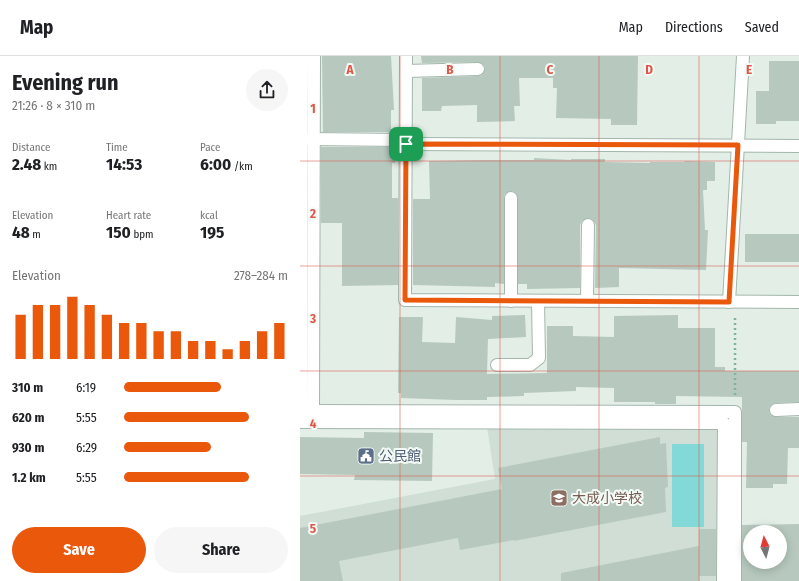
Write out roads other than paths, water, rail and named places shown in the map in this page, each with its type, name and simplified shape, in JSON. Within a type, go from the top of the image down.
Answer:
[{"type":"street","points":[[302,56],[305,139],[304,414]]},
{"type":"street","points":[[305,139],[314,56]]},
{"type":"street","points":[[406,56],[405,300],[799,302]]},
{"type":"street","points":[[732,302],[743,56]]},
{"type":"street","points":[[406,71],[478,69]]},
{"type":"street","points":[[305,139],[406,142],[799,146]]},
{"type":"street","points":[[511,198],[511,301]]},
{"type":"street","points":[[587,301],[588,225]]},
{"type":"street","points":[[497,365],[530,365],[539,358],[538,300]]},
{"type":"street","points":[[776,410],[799,409]]},
{"type":"street","points":[[304,414],[735,412],[735,581]]},
{"type":"street","points":[[304,414],[724,423],[723,581]]},
{"type":"water","points":[[672,444],[704,444],[704,527],[672,527]]},
{"type":"place","name":"公民館","points":[[366,456]]},
{"type":"place","name":"大成小学校","points":[[559,498]]}]
